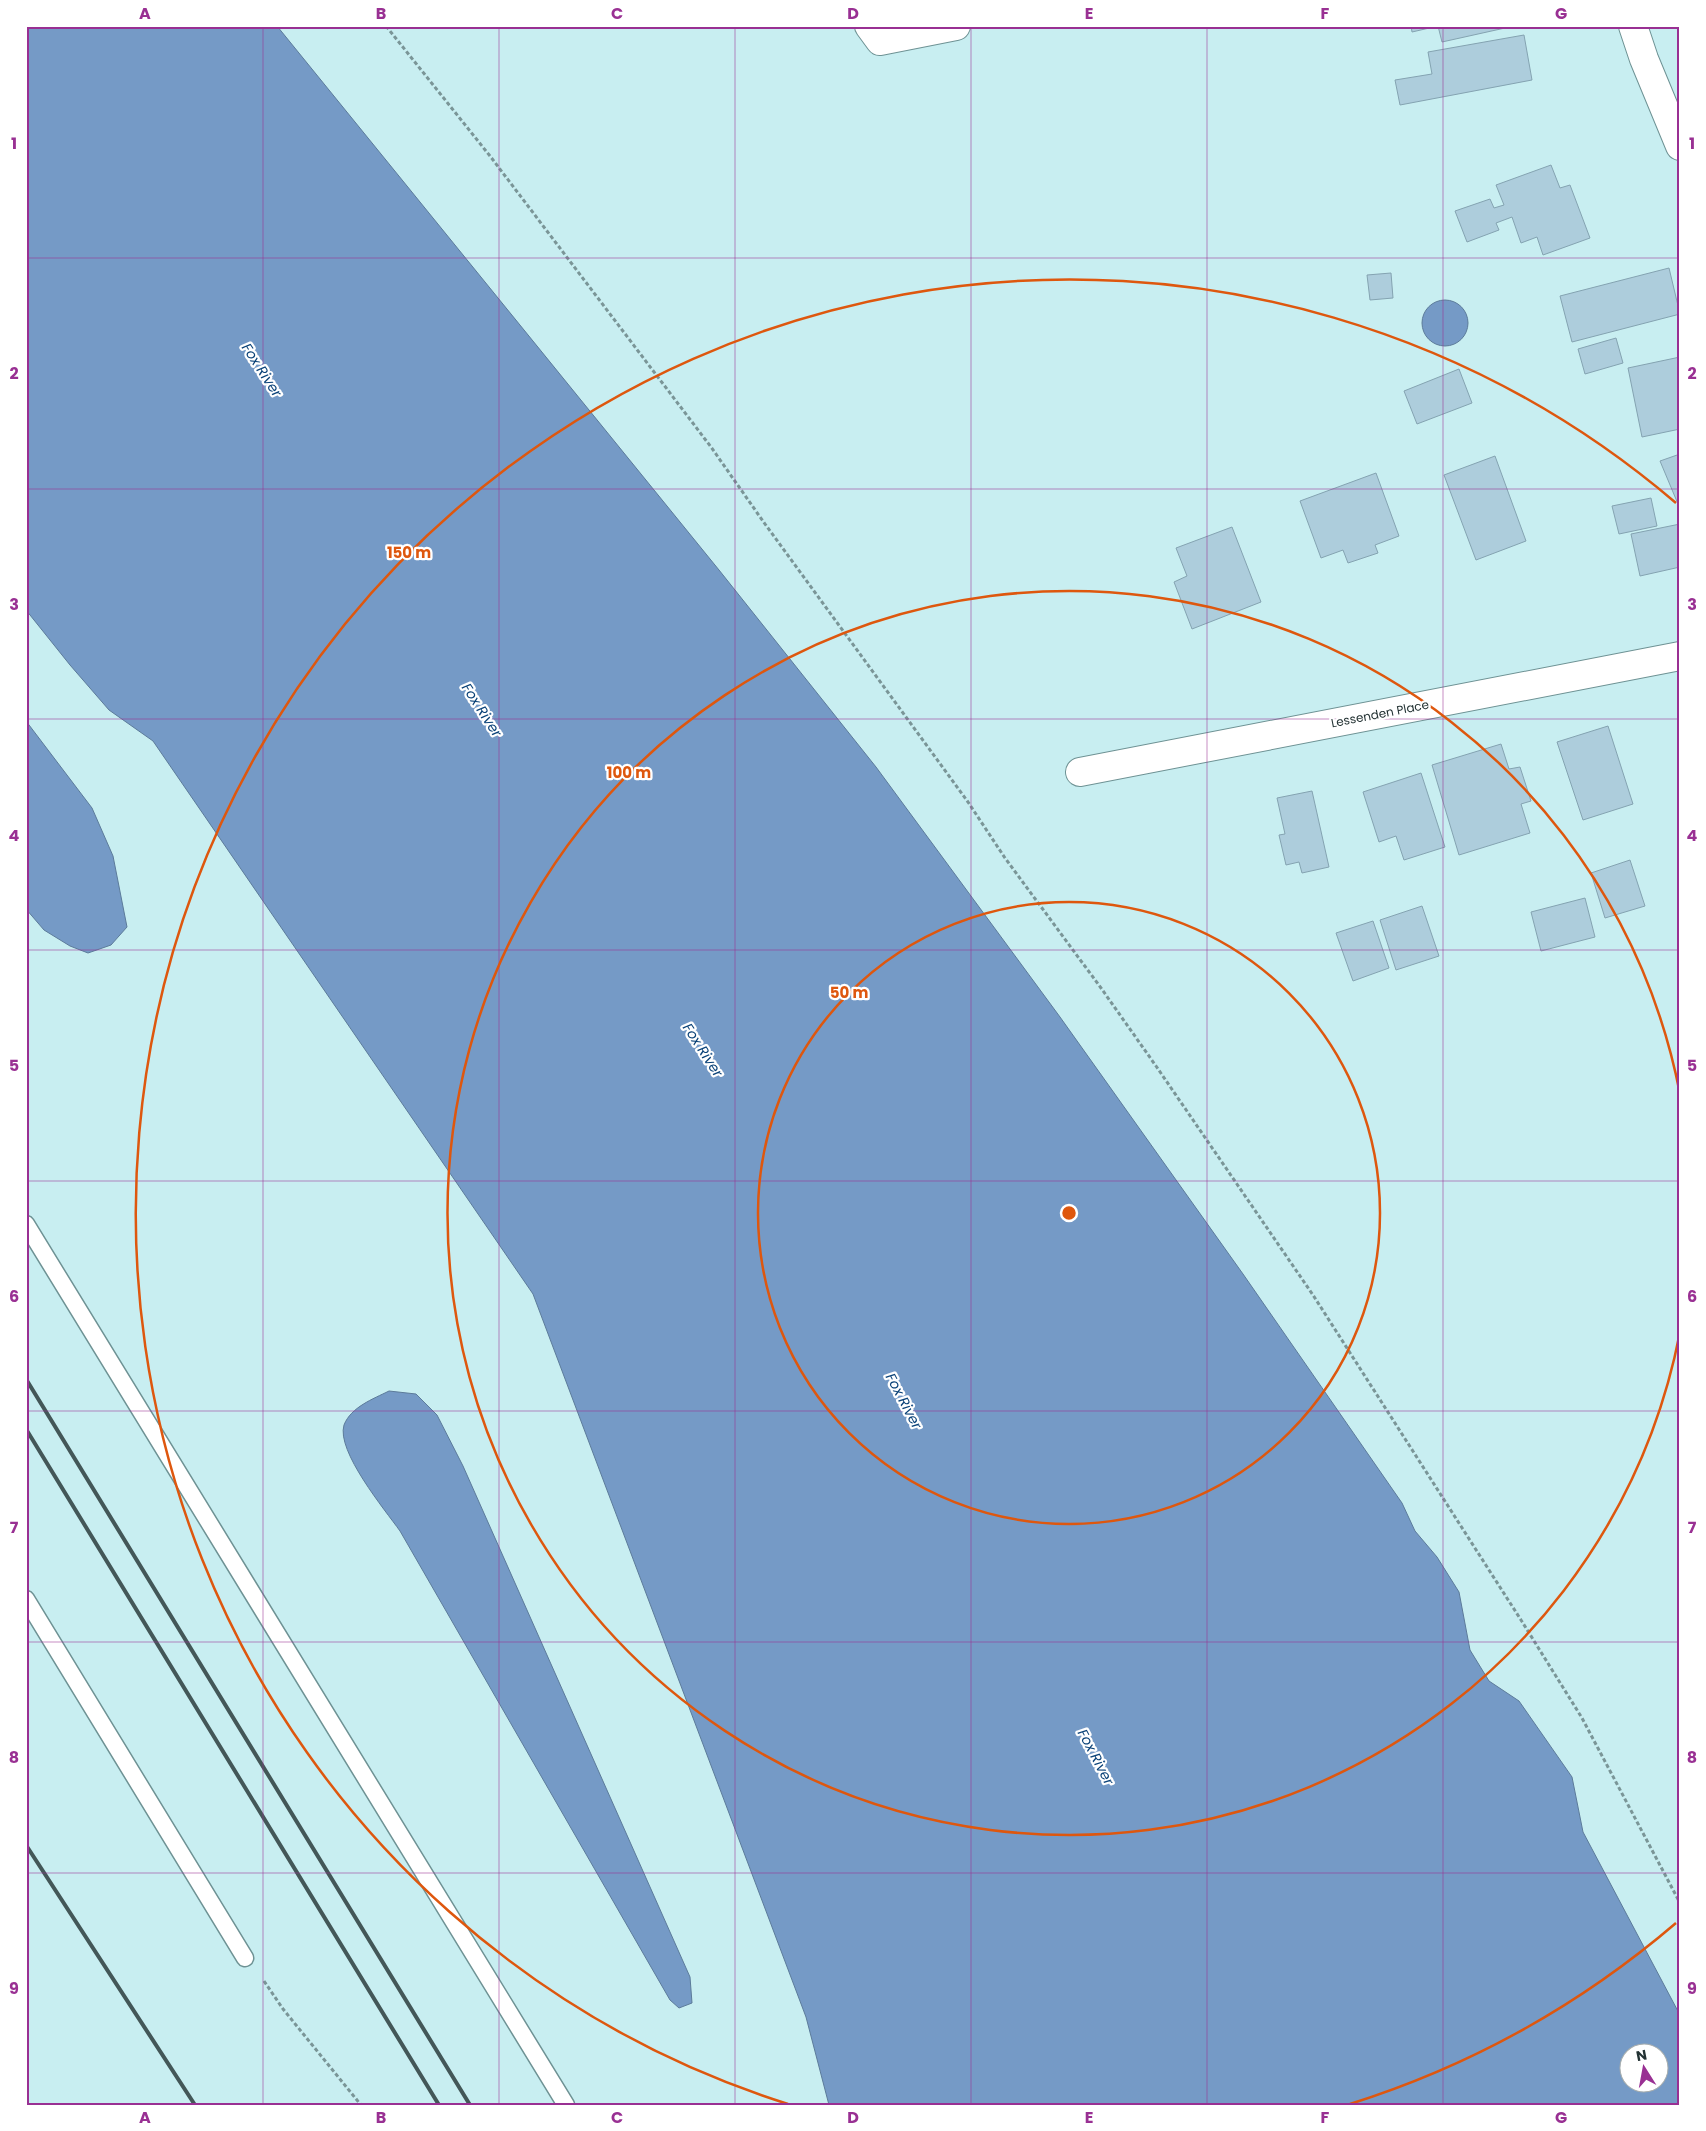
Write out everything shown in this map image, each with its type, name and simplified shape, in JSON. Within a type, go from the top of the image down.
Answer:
[{"type":"street","points":[[869,26],[880,41],[956,26]]},
{"type":"street","points":[[1633,26],[1644,59],[1680,146]]},
{"type":"street","name":"Lessenden Place","points":[[1080,772],[1680,656]]},
{"type":"lane","points":[[26,1224],[566,2105]]},
{"type":"lane","points":[[26,1600],[245,1958]]},
{"type":"path","points":[[386,26],[496,164],[711,447],[1156,1066],[1313,1295],[1526,1628],[1582,1718],[1680,1903]]},
{"type":"path","points":[[245,1958],[268,1986],[283,2009],[361,2105]]},
{"type":"water","name":"Fox River","points":[[26,26],[277,26],[719,570],[876,767],[1060,1017],[1243,1274],[1402,1503],[1415,1531],[1437,1557],[1459,1592],[1470,1650],[1489,1681],[1519,1701],[1572,1777],[1583,1832],[1680,2015],[1680,2105],[829,2105],[806,2017],[533,1294],[153,741],[109,710],[26,610]]},
{"type":"water","points":[[1445,300],[1458,304],[1464,310],[1468,323],[1464,336],[1458,342],[1445,346],[1432,342],[1426,336],[1422,323],[1426,310],[1432,304]]},
{"type":"water","points":[[26,721],[92,808],[113,856],[127,927],[111,945],[88,953],[70,946],[44,930],[26,909]]},
{"type":"water","points":[[389,1391],[416,1394],[437,1415],[463,1466],[690,1977],[692,2003],[679,2008],[670,2000],[400,1531],[363,1480],[347,1450],[343,1436],[344,1425],[347,1419],[357,1408]]},
{"type":"building","points":[[1411,26],[1438,26],[1412,32]]},
{"type":"building","points":[[1438,26],[1514,26],[1442,42]]},
{"type":"building","points":[[1524,35],[1532,80],[1400,105],[1395,80],[1432,74],[1428,52]]},
{"type":"building","points":[[1551,165],[1560,188],[1570,185],[1590,238],[1543,255],[1537,237],[1521,243],[1512,217],[1496,223],[1499,230],[1467,242],[1455,211],[1490,199],[1494,208],[1504,205],[1496,185]]},
{"type":"building","points":[[1669,268],[1680,314],[1572,342],[1560,296]]},
{"type":"building","points":[[1391,273],[1393,298],[1370,300],[1367,275]]},
{"type":"building","points":[[1616,338],[1623,363],[1585,374],[1578,349]]},
{"type":"building","points":[[1680,357],[1680,429],[1642,437],[1628,368]]},
{"type":"building","points":[[1459,369],[1472,403],[1417,424],[1404,391]]},
{"type":"building","points":[[1680,454],[1680,503],[1678,504],[1660,461]]},
{"type":"building","points":[[1495,456],[1526,541],[1476,560],[1444,475]]},
{"type":"building","points":[[1376,473],[1399,536],[1375,545],[1378,553],[1348,563],[1343,550],[1321,558],[1300,501]]},
{"type":"building","points":[[1651,498],[1657,526],[1619,534],[1612,506]]},
{"type":"building","points":[[1680,524],[1680,567],[1640,576],[1631,534]]},
{"type":"building","points":[[1232,527],[1261,602],[1192,629],[1174,582],[1187,576],[1176,548]]},
{"type":"building","points":[[1608,726],[1633,804],[1583,820],[1557,742]]},
{"type":"building","points":[[1501,744],[1509,769],[1520,767],[1531,801],[1521,804],[1530,833],[1459,855],[1432,765]]},
{"type":"building","points":[[1421,773],[1445,847],[1404,860],[1396,836],[1379,842],[1363,792]]},
{"type":"building","points":[[1312,791],[1329,867],[1302,873],[1299,862],[1286,865],[1279,835],[1285,834],[1277,798]]},
{"type":"building","points":[[1630,860],[1645,906],[1605,918],[1591,873]]},
{"type":"building","points":[[1585,898],[1595,937],[1541,951],[1531,912]]},
{"type":"building","points":[[1422,906],[1439,956],[1396,970],[1380,920]]},
{"type":"building","points":[[1373,921],[1389,968],[1353,981],[1336,933]]},
{"type":"railway","points":[[26,1379],[470,2105]]},
{"type":"railway","points":[[26,1429],[439,2105]]},
{"type":"railway","points":[[26,1845],[195,2105]]}]
